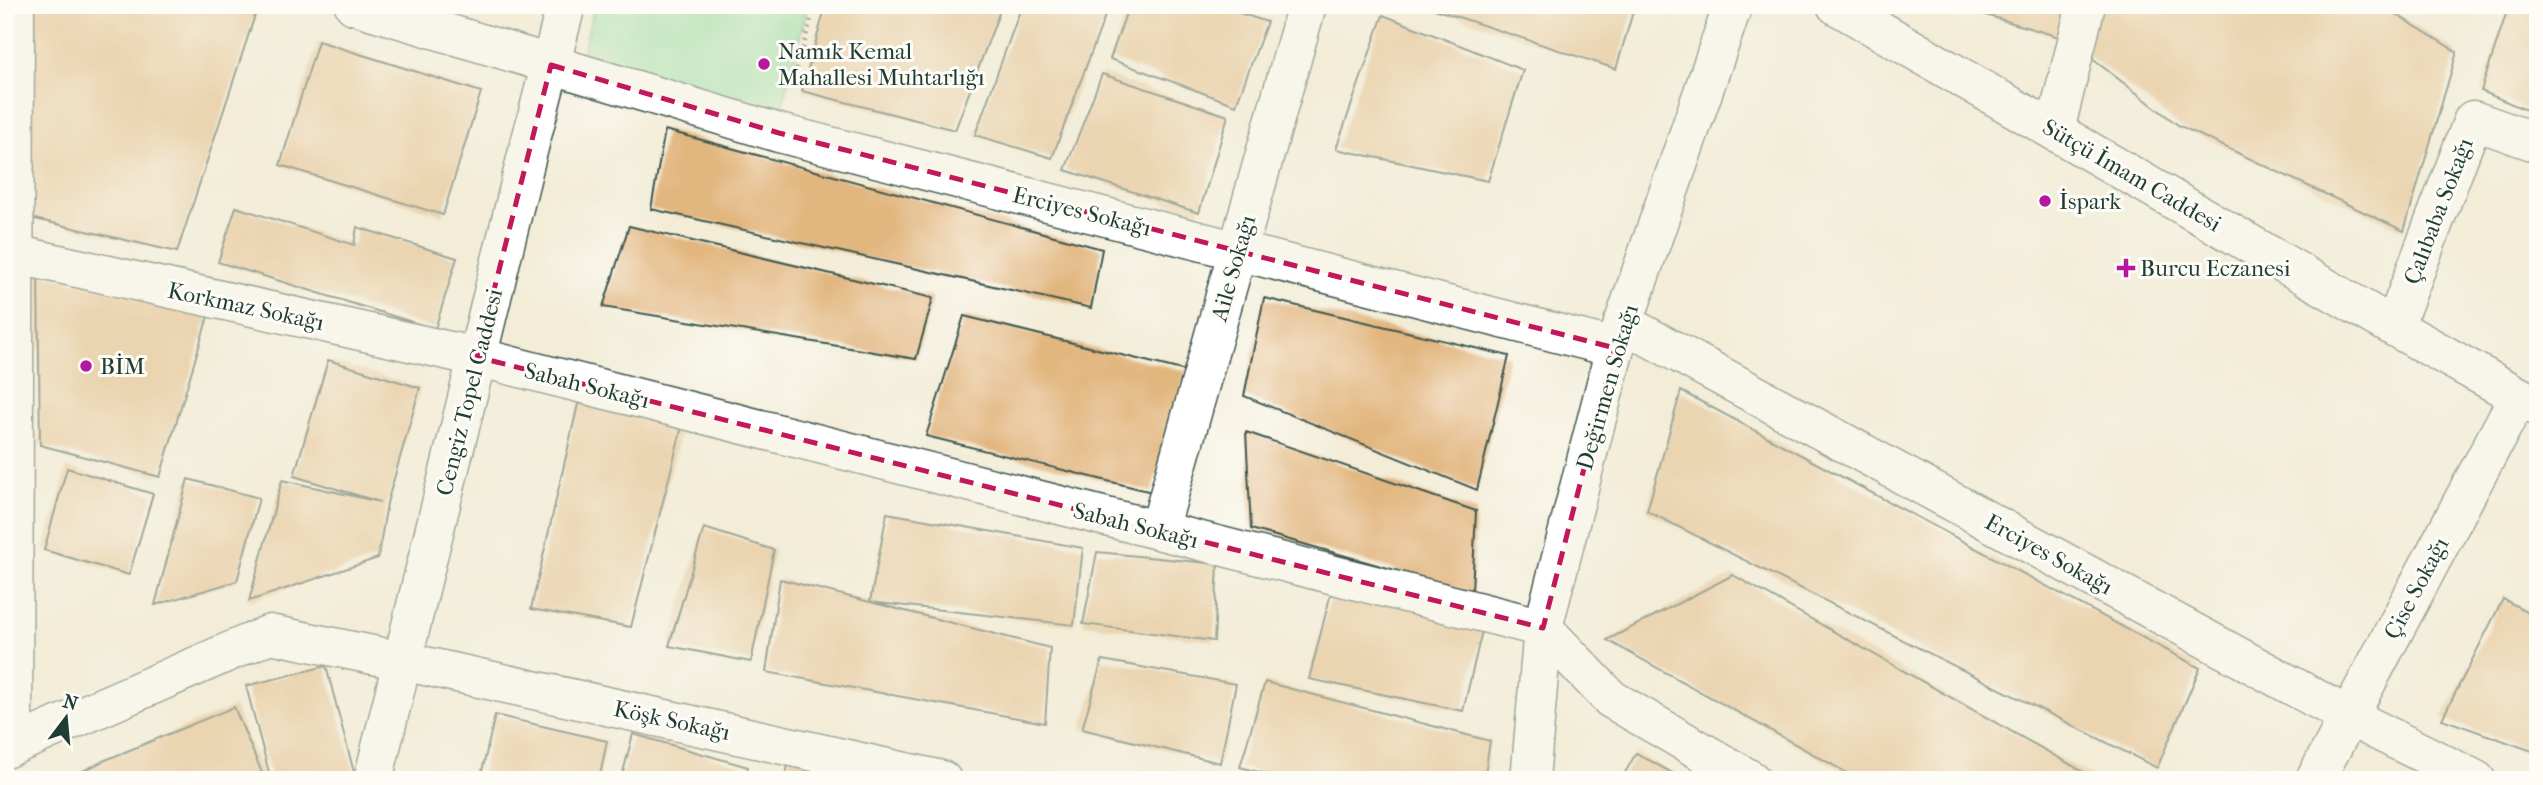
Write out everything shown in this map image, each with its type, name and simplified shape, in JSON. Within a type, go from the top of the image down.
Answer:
[{"type":"street","points":[[9,747],[15,5]]},
{"type":"street","name":"Erciyes Sokağı","points":[[354,5],[779,133],[1238,251],[1619,335],[2348,716],[2476,780]]},
{"type":"street","name":"Cengiz Topel Caddesi","points":[[373,780],[566,5]]},
{"type":"street","name":"Aile Sokağı","points":[[1159,530],[1307,5]]},
{"type":"street","name":"Değirmen Sokağı","points":[[1530,780],[1543,628],[1619,335],[1732,5]]},
{"type":"street","points":[[2055,130],[2086,5]]},
{"type":"street","name":"Sütçü İmam Caddesi","points":[[1853,9],[2055,130],[2528,402]]},
{"type":"street","name":"Çalıbaba Sokağı","points":[[2394,327],[2473,120],[2538,143]]},
{"type":"street","name":"Korkmaz Sokağı","points":[[14,254],[478,357]]},
{"type":"street","name":"Sabah Sokağı","points":[[478,357],[1543,628]]},
{"type":"street","name":"Çise Sokağı","points":[[2315,780],[2348,716],[2528,402]]},
{"type":"street","points":[[1543,628],[1611,699],[1751,780]]},
{"type":"street","name":"Köşk Sokağı","points":[[9,747],[271,634],[942,780]]},
{"type":"path","points":[[779,133],[815,5]]},
{"type":"highlighted area","points":[[551,65],[779,133],[1615,348],[1543,628],[477,357]]},
{"type":"green space","points":[[595,5],[808,5],[781,110],[581,58]]},
{"type":"building","points":[[24,5],[258,6],[177,252],[22,216]]},
{"type":"building","points":[[826,5],[1002,5],[955,130],[802,91]]},
{"type":"building","points":[[1022,5],[1109,5],[1052,158],[975,135]]},
{"type":"building","points":[[1129,5],[1215,5],[1267,22],[1236,105],[1110,59]]},
{"type":"building","points":[[1422,5],[1635,5],[1616,69]]},
{"type":"building","points":[[1986,5],[2068,5],[2059,37],[1983,14]]},
{"type":"building","points":[[2092,5],[2381,5],[2457,52],[2404,231],[2178,125],[2081,50]]},
{"type":"building","points":[[2509,5],[2538,5],[2538,115],[2481,91]]},
{"type":"building","points":[[1383,15],[1523,70],[1488,181],[1336,149]]},
{"type":"building","points":[[318,41],[481,92],[443,215],[280,165]]},
{"type":"building","points":[[1102,74],[1228,116],[1199,213],[1065,170]]},
{"type":"building","points":[[665,130],[1102,249],[1091,308],[651,209]]},
{"type":"building","points":[[236,207],[354,245],[357,227],[457,258],[435,329],[218,262]]},
{"type":"building","points":[[629,226],[933,298],[916,359],[603,307]]},
{"type":"building","points":[[38,273],[209,313],[160,477],[40,445]]},
{"type":"building","points":[[1264,298],[1509,356],[1477,490],[1244,396]]},
{"type":"building","points":[[964,316],[1186,371],[1152,492],[926,436]]},
{"type":"building","points":[[328,360],[420,388],[387,503],[378,558],[249,601],[282,480],[380,502],[294,476]]},
{"type":"building","points":[[1681,391],[2200,668],[2157,768],[1647,511]]},
{"type":"building","points":[[578,404],[686,411],[631,627],[531,609]]},
{"type":"building","points":[[1246,432],[1476,511],[1472,592],[1251,529]]},
{"type":"building","points":[[67,468],[153,494],[129,575],[44,550]]},
{"type":"building","points":[[188,479],[259,498],[237,581],[155,605]]},
{"type":"building","points":[[887,513],[1083,548],[1074,625],[870,602]]},
{"type":"building","points":[[704,528],[774,550],[751,662],[669,646]]},
{"type":"building","points":[[1097,552],[1218,564],[1214,641],[1083,624]]},
{"type":"building","points":[[1733,575],[2098,780],[1860,780],[1607,640]]},
{"type":"building","points":[[780,579],[1050,648],[1045,723],[766,672]]},
{"type":"building","points":[[1333,585],[1484,622],[1463,711],[1309,679]]},
{"type":"building","points":[[2503,599],[2538,617],[2538,753],[2442,719]]},
{"type":"building","points":[[1102,660],[1236,684],[1220,763],[1082,729]]},
{"type":"building","points":[[326,666],[356,780],[271,780],[246,686]]},
{"type":"building","points":[[1265,682],[1490,741],[1484,780],[1289,780],[1240,767]]},
{"type":"building","points":[[234,707],[265,780],[65,780],[103,761]]},
{"type":"building","points":[[495,715],[607,741],[599,780],[480,780]]},
{"type":"building","points":[[633,734],[748,767],[746,780],[621,780]]},
{"type":"building","points":[[1636,753],[1685,780],[1621,780]]},
{"type":"building","points":[[791,756],[866,780],[784,780]]},
{"type":"place","name":"Namık Kemal Mahallesi Muhtarlığı","points":[[764,64]]},
{"type":"place","name":"İspark","points":[[2045,201]]},
{"type":"place","name":"Burcu Eczanesi","points":[[2126,268]]},
{"type":"place","name":"BİM","points":[[86,366]]}]
